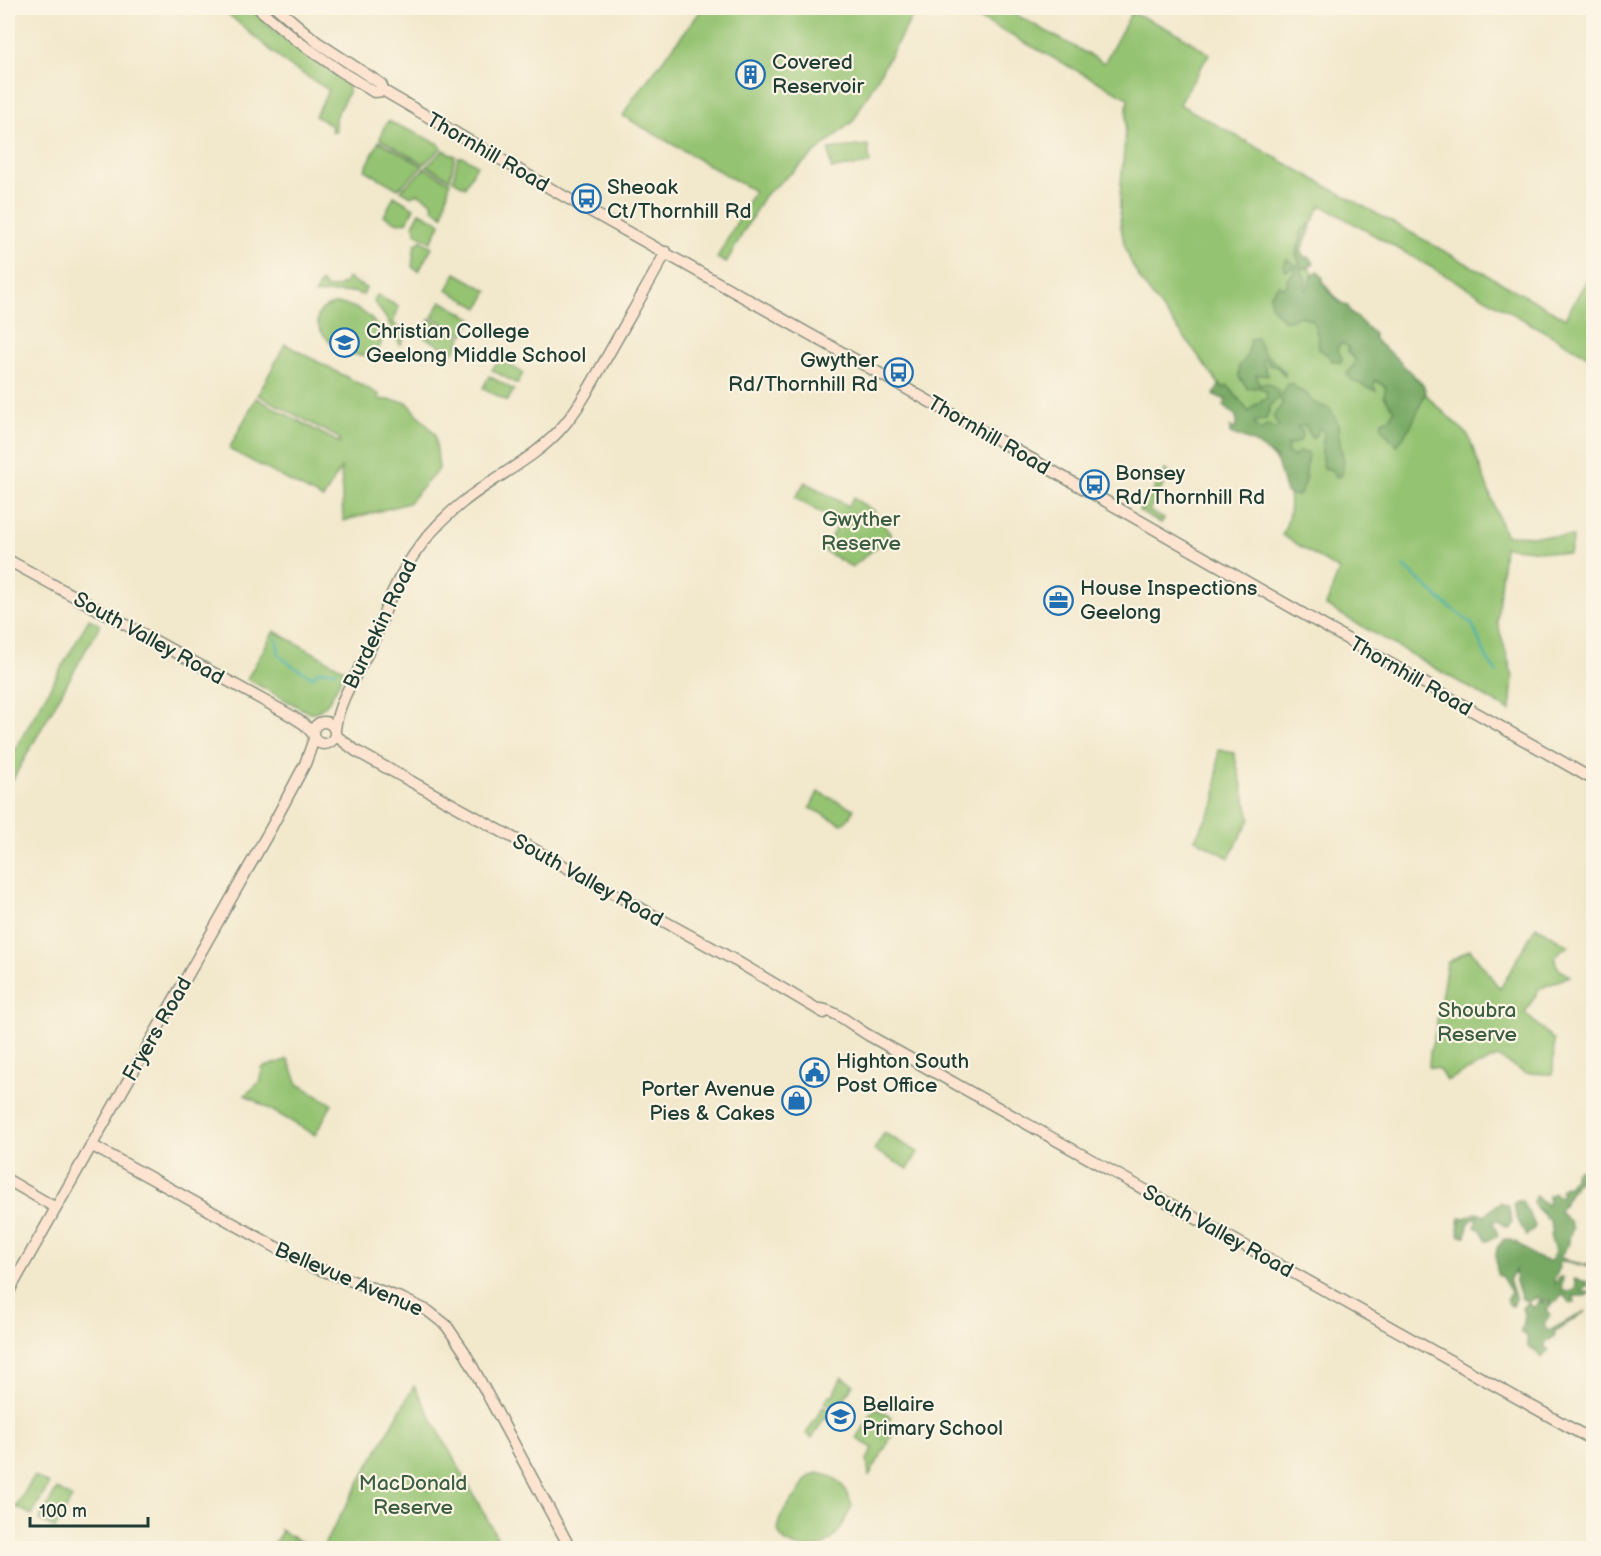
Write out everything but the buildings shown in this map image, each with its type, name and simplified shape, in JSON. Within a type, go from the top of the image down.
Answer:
[{"type":"street","name":"Thornhill Road","points":[[258,8],[296,40],[374,92],[384,91],[560,194],[1030,458],[1593,780]]},
{"type":"street","name":"Thornhill Road","points":[[277,8],[317,42],[381,84],[384,91]]},
{"type":"street","name":"Burdekin Road","points":[[344,697],[314,728],[325,737],[373,643],[393,592],[419,547],[442,520],[462,502],[531,456],[563,426],[586,393],[666,252]]},
{"type":"street","name":"South Valley Road","points":[[8,560],[820,1009],[833,1012],[843,1020],[1593,1441]]},
{"type":"street","name":"South Valley Road","points":[[290,715],[330,724],[325,737]]},
{"type":"street","name":"Fryers Road","points":[[8,1293],[217,925],[305,764],[325,737]]},
{"type":"street","name":"Bellevue Avenue","points":[[91,1145],[289,1256],[325,1273],[402,1299],[428,1311],[446,1324],[464,1351],[570,1548]]},
{"type":"street","points":[[8,1180],[56,1208]]},
{"type":"green space","points":[[221,8],[250,8],[271,28],[344,81],[348,93],[335,118],[336,132],[331,131],[332,126],[315,116],[329,90],[288,65]]},
{"type":"green space","points":[[703,8],[917,8],[853,121],[764,196],[726,263],[717,258],[754,191],[623,116],[632,100]]},
{"type":"green space","points":[[960,8],[1004,8],[1104,63],[1132,12],[1179,34],[1209,54],[1179,104],[1565,318],[1593,269],[1593,359],[1321,205],[1296,254],[1437,406],[1468,435],[1505,535],[1573,537],[1569,554],[1504,547],[1497,621],[1513,677],[1510,711],[1326,606],[1339,570],[1282,535],[1288,520],[1290,505],[1287,482],[1282,469],[1262,446],[1207,367],[1147,290],[1127,252],[1121,229],[1120,207],[1128,98]]},
{"type":"green space","points":[[388,121],[438,143],[442,148],[424,164],[380,139]]},
{"type":"green space","points":[[379,141],[423,166],[398,189],[365,170]]},
{"type":"green space","points":[[868,145],[870,164],[831,169],[829,149]]},
{"type":"green space","points":[[444,150],[455,156],[450,179],[427,166]]},
{"type":"green space","points":[[458,157],[464,157],[477,165],[465,187],[453,180]]},
{"type":"green space","points":[[425,168],[450,182],[443,215],[433,209],[432,202],[417,193],[411,196],[401,190]]},
{"type":"green space","points":[[394,196],[414,208],[407,222],[398,223],[384,216]]},
{"type":"green space","points":[[420,212],[441,223],[431,242],[417,234],[413,225]]},
{"type":"green space","points":[[1309,224],[1311,228],[1301,251],[1304,257],[1309,257],[1314,263],[1308,268],[1300,268],[1306,280],[1305,289],[1307,290],[1312,276],[1318,271],[1323,278],[1323,284],[1341,304],[1348,306],[1351,314],[1374,334],[1374,339],[1423,385],[1426,392],[1412,424],[1397,446],[1381,428],[1382,421],[1390,418],[1394,410],[1384,396],[1386,387],[1375,380],[1376,391],[1353,381],[1347,374],[1354,365],[1355,359],[1348,352],[1348,347],[1342,343],[1337,348],[1342,359],[1341,363],[1330,360],[1329,356],[1319,349],[1313,321],[1302,316],[1284,321],[1271,306],[1270,295],[1279,284],[1284,288],[1287,285],[1287,279],[1295,271],[1293,267],[1286,271],[1284,265],[1287,259],[1297,266],[1300,263],[1297,250],[1301,231]]},
{"type":"green space","points":[[420,240],[432,247],[419,271],[412,267],[414,249]]},
{"type":"green space","points":[[456,273],[488,291],[479,308],[447,290]]},
{"type":"green space","points":[[347,278],[366,288],[363,295],[353,292],[315,294],[321,282],[326,288],[334,288],[344,284]]},
{"type":"green space","points":[[377,295],[399,307],[393,323],[397,330],[408,332],[400,345],[386,318],[374,302]]},
{"type":"green space","points":[[441,301],[473,319],[464,335],[432,317]]},
{"type":"green space","points":[[334,304],[348,305],[360,310],[370,318],[377,326],[381,336],[381,344],[376,351],[365,355],[354,354],[333,344],[324,335],[319,326],[318,317],[322,310]]},
{"type":"green space","points":[[430,319],[462,337],[453,353],[421,335]]},
{"type":"green space","points":[[1257,338],[1263,352],[1285,372],[1285,376],[1277,367],[1268,365],[1267,359],[1262,360],[1268,375],[1256,375],[1260,385],[1268,383],[1278,391],[1278,399],[1271,405],[1266,419],[1254,422],[1257,428],[1262,430],[1267,425],[1274,428],[1279,427],[1273,416],[1282,405],[1281,397],[1288,384],[1293,384],[1307,394],[1314,403],[1330,409],[1338,424],[1344,460],[1342,475],[1337,477],[1332,470],[1324,468],[1322,447],[1324,433],[1320,427],[1312,438],[1305,425],[1297,427],[1303,432],[1300,441],[1287,446],[1288,453],[1294,457],[1299,452],[1308,453],[1305,480],[1301,493],[1296,496],[1286,493],[1276,458],[1253,442],[1230,433],[1230,427],[1235,429],[1236,416],[1223,406],[1226,400],[1214,395],[1220,384],[1223,388],[1228,386],[1249,412],[1255,405],[1267,398],[1266,391],[1258,387],[1248,389],[1239,377],[1239,366],[1248,354],[1250,339]]},
{"type":"green space","points":[[285,344],[380,395],[378,399],[407,402],[435,434],[439,469],[408,503],[343,521],[341,468],[323,499],[229,449],[256,398],[340,443],[339,438],[258,395]]},
{"type":"green space","points":[[499,359],[523,373],[517,384],[492,370]]},
{"type":"green space","points":[[489,376],[514,390],[507,401],[483,388]]},
{"type":"green space","points":[[1165,470],[1170,473],[1149,511],[1164,519],[1161,523],[1139,511],[1140,508],[1143,509]]},
{"type":"green space","name":"Gwyther Reserve","points":[[805,482],[848,506],[853,498],[874,511],[891,535],[852,567],[823,550],[839,523],[795,498]]},
{"type":"green space","points":[[89,619],[100,625],[8,788],[8,762]]},
{"type":"green space","points":[[274,631],[345,670],[330,699],[320,710],[306,711],[247,679]]},
{"type":"green space","points":[[1218,750],[1234,753],[1250,819],[1229,858],[1195,839],[1216,800]]},
{"type":"green space","points":[[818,792],[854,809],[850,817],[842,824],[810,808]]},
{"type":"green space","name":"Shoubra Reserve","points":[[1536,926],[1569,946],[1555,957],[1559,969],[1570,976],[1539,989],[1525,1013],[1554,1040],[1553,1074],[1525,1073],[1497,1057],[1446,1081],[1439,1069],[1429,1067],[1447,963],[1470,949],[1500,989]]},
{"type":"green space","points":[[288,1059],[298,1084],[332,1104],[315,1135],[245,1095],[261,1081],[262,1068]]},
{"type":"green space","points":[[884,1133],[918,1152],[908,1169],[874,1150]]},
{"type":"green space","points":[[1579,1169],[1584,1171],[1559,1211],[1571,1223],[1573,1229],[1569,1236],[1569,1243],[1560,1257],[1593,1266],[1593,1274],[1589,1267],[1564,1261],[1558,1263],[1559,1269],[1554,1280],[1555,1284],[1559,1278],[1563,1277],[1561,1290],[1567,1292],[1576,1288],[1574,1279],[1587,1282],[1588,1286],[1581,1291],[1590,1293],[1585,1296],[1574,1296],[1575,1303],[1571,1303],[1563,1295],[1546,1310],[1550,1315],[1544,1325],[1549,1331],[1586,1311],[1554,1332],[1555,1335],[1544,1345],[1549,1351],[1541,1358],[1535,1350],[1528,1346],[1527,1336],[1520,1332],[1524,1320],[1522,1308],[1530,1304],[1534,1308],[1539,1301],[1547,1304],[1551,1302],[1542,1301],[1538,1297],[1528,1302],[1522,1299],[1516,1282],[1515,1270],[1509,1279],[1516,1299],[1512,1306],[1509,1305],[1507,1299],[1511,1292],[1502,1277],[1497,1274],[1497,1248],[1504,1239],[1510,1240],[1538,1258],[1551,1261],[1555,1252],[1550,1235],[1553,1233],[1549,1218],[1546,1219],[1533,1201],[1536,1196],[1548,1205],[1549,1196],[1555,1193],[1558,1197],[1562,1195],[1561,1189],[1568,1187],[1574,1178],[1574,1173]]},
{"type":"green space","points":[[1522,1201],[1535,1227],[1526,1236],[1516,1216],[1514,1203]]},
{"type":"green space","points":[[1500,1202],[1508,1205],[1512,1222],[1507,1227],[1499,1220],[1493,1221],[1498,1236],[1487,1241],[1481,1230],[1475,1227],[1478,1216],[1469,1222],[1466,1236],[1460,1236],[1458,1229],[1460,1217],[1465,1218],[1478,1212],[1485,1215]]},
{"type":"green space","points":[[842,1377],[853,1384],[830,1419],[825,1417],[812,1438],[806,1434],[823,1407],[830,1410],[832,1407],[825,1403],[829,1395],[832,1396]]},
{"type":"green space","name":"MacDonald Reserve","points":[[414,1386],[503,1548],[322,1548]]},
{"type":"green space","points":[[875,1408],[891,1417],[883,1430],[892,1436],[869,1476],[867,1460],[873,1448],[857,1439]]},
{"type":"green space","points":[[817,1473],[836,1479],[852,1505],[842,1526],[827,1543],[814,1548],[798,1547],[784,1540],[780,1535],[778,1524],[784,1510],[804,1482]]},
{"type":"green space","points":[[34,1476],[49,1484],[32,1515],[16,1507]]},
{"type":"green space","points":[[57,1489],[72,1498],[55,1529],[39,1520]]},
{"type":"green space","name":"MacDonald Reserve","points":[[280,1530],[312,1548],[272,1548],[281,1533]]},
{"type":"waterway","points":[[1404,566],[1441,600],[1472,624],[1487,659],[1497,673]]},
{"type":"waterway","points":[[276,638],[281,656],[305,673],[313,677],[318,671],[336,671]]},
{"type":"place","name":"Covered Reservoir","points":[[751,74]]},
{"type":"place","name":"Sheoak Ct/Thornhill Rd","points":[[586,199]]},
{"type":"place","name":"Christian College Geelong Middle School","points":[[345,343]]},
{"type":"place","name":"Gwyther Rd/Thornhill Rd","points":[[899,372]]},
{"type":"place","name":"Bonsey Rd/Thornhill Rd","points":[[1094,485]]},
{"type":"place","name":"House Inspections Geelong","points":[[1059,600]]},
{"type":"place","name":"Highton South Post Office","points":[[815,1073]]},
{"type":"place","name":"Porter Avenue Pies & Cakes","points":[[796,1101]]},
{"type":"place","name":"Bellaire Primary School","points":[[841,1416]]}]
